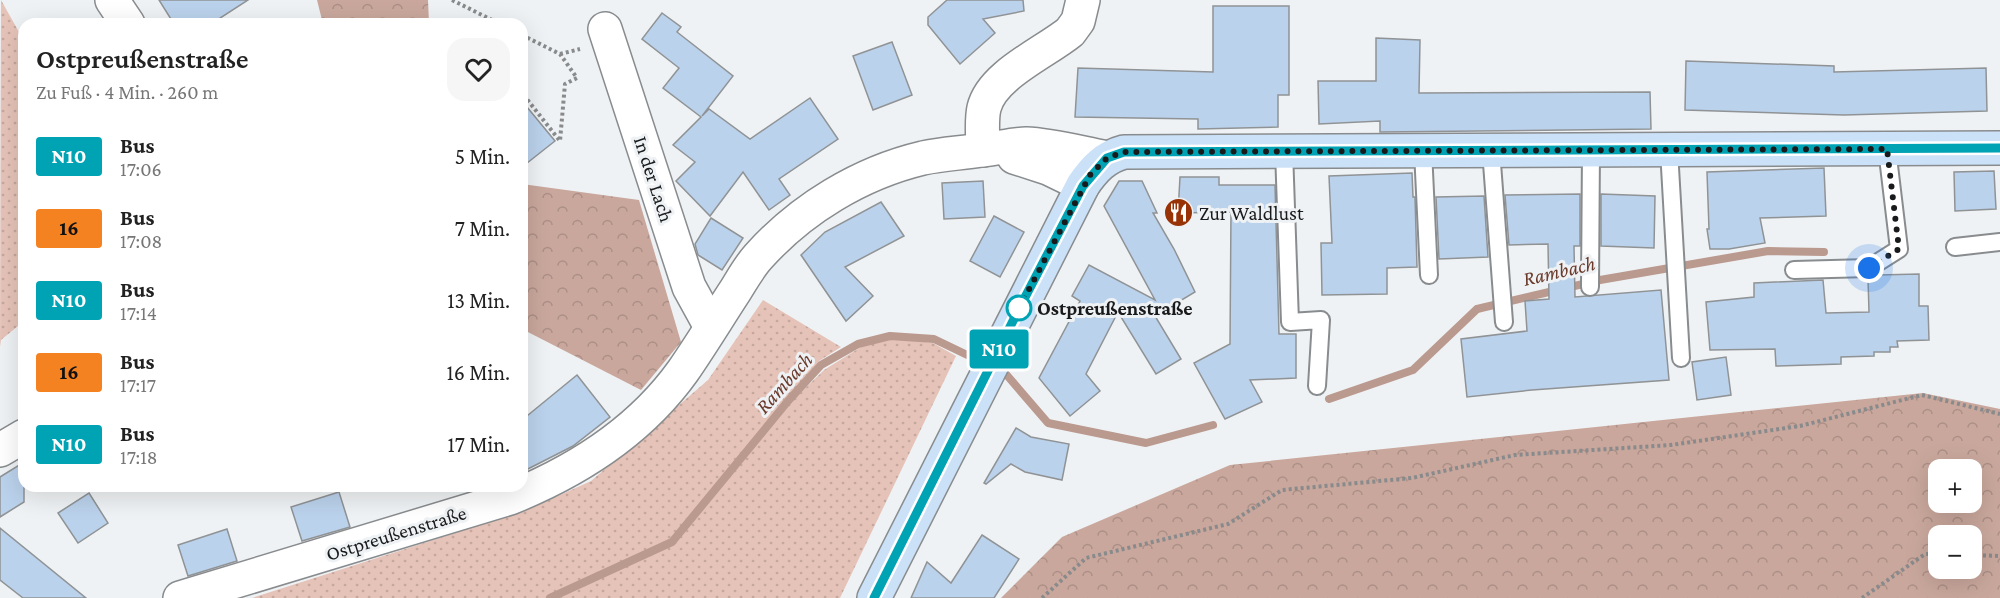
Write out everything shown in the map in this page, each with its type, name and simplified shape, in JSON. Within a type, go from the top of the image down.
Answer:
[{"type":"main road","name":"Ostpreußenstraße","points":[[1107,158],[1124,152],[2000,148]]},
{"type":"main road","points":[[874,598],[1083,186],[1107,158]]},
{"type":"street","points":[[112,0],[124,18]]},
{"type":"street","points":[[983,150],[984,108],[991,91],[1002,80],[1070,32],[1078,21],[1083,0]]},
{"type":"street","name":"In der Lach","points":[[605,29],[689,287],[711,327]]},
{"type":"street","name":"Ostpreußenstraße","points":[[528,491],[593,456],[633,425],[661,397],[681,372],[756,259],[777,238],[819,204],[845,188],[896,166],[952,153],[1023,144],[1041,145],[1107,158]]},
{"type":"street","name":"Ostpreußenstraße","points":[[983,150],[1019,158],[1048,168],[1083,186]]},
{"type":"street","points":[[0,450],[18,440]]},
{"type":"street","name":"Ostpreußenstraße","points":[[180,598],[525,492]]},
{"type":"lane","points":[[1794,270],[1869,268],[1899,249],[1887,149]]},
{"type":"lane","points":[[1491,150],[1503,306]]},
{"type":"lane","points":[[1590,282],[1591,150]]},
{"type":"lane","points":[[1669,150],[1682,358]]},
{"type":"lane","points":[[1423,151],[1429,275]]},
{"type":"lane","points":[[1284,152],[1290,322],[1321,321],[1317,386]]},
{"type":"lane","points":[[1955,247],[2000,242]]},
{"type":"path","points":[[452,0],[488,18]]},
{"type":"path","points":[[528,38],[560,54],[577,78],[565,84],[560,141],[528,101]]},
{"type":"path","points":[[1042,598],[1086,558],[1228,524],[1282,490],[1412,478],[1515,455],[1671,445],[1789,428],[1922,395],[2000,414]]},
{"type":"path","points":[[1862,598],[1928,554]]},
{"type":"path","points":[[1982,555],[2000,556]]},
{"type":"shaded area","points":[[1,0],[18,30],[18,326],[1,340],[0,347]]},
{"type":"shaded area","points":[[763,300],[841,347],[819,361],[671,540],[548,598],[252,598],[527,510],[591,481],[708,380]]},
{"type":"shaded area","points":[[891,338],[933,343],[956,356],[840,598],[559,598],[674,543],[790,403],[824,370],[861,347]]},
{"type":"green space","points":[[317,0],[428,0],[429,18],[322,18]]},
{"type":"green space","points":[[528,185],[639,200],[681,342],[641,390],[528,332]]},
{"type":"green space","points":[[1923,393],[2000,409],[2000,598],[1001,598],[1062,537],[1230,465]]},
{"type":"building","points":[[159,0],[248,0],[220,18],[170,18]]},
{"type":"building","points":[[947,0],[1023,0],[1024,11],[983,19],[995,33],[960,64],[928,25],[928,17]]},
{"type":"building","points":[[1213,6],[1289,6],[1289,95],[1278,95],[1278,127],[1198,129],[1198,119],[1075,117],[1078,68],[1213,72]]},
{"type":"building","points":[[662,13],[681,27],[677,32],[733,76],[702,116],[709,109],[750,139],[810,98],[838,139],[779,179],[790,195],[769,210],[743,172],[710,216],[676,181],[695,162],[673,145],[701,117],[663,88],[679,68],[642,39]]},
{"type":"building","points":[[1376,38],[1420,40],[1419,93],[1650,92],[1651,129],[1380,132],[1380,121],[1319,124],[1318,81],[1376,81]]},
{"type":"building","points":[[892,42],[912,95],[873,110],[853,56]]},
{"type":"building","points":[[1686,61],[1834,66],[1834,72],[1986,68],[1987,111],[1844,115],[1685,110]]},
{"type":"building","points":[[528,108],[555,141],[528,162]]},
{"type":"building","points":[[1824,168],[1826,216],[1760,218],[1765,243],[1729,249],[1710,249],[1707,229],[1709,229],[1707,172]]},
{"type":"building","points":[[1994,171],[1996,209],[1955,211],[1954,172]]},
{"type":"building","points":[[1412,173],[1417,267],[1387,268],[1387,294],[1322,295],[1321,243],[1332,243],[1329,176]]},
{"type":"building","points":[[1180,177],[1219,177],[1219,185],[1275,185],[1279,334],[1296,334],[1296,378],[1250,380],[1262,402],[1225,419],[1194,363],[1230,344],[1231,212],[1178,213]]},
{"type":"building","points":[[983,181],[985,217],[944,219],[942,183]]},
{"type":"building","points":[[1119,181],[1142,181],[1157,213],[1153,213],[1195,292],[1155,316],[1181,359],[1156,374],[1118,312],[1086,374],[1100,391],[1070,416],[1039,378],[1080,301],[1072,296],[1089,265],[1155,300],[1104,206]]},
{"type":"building","points":[[1580,194],[1580,246],[1574,246],[1575,297],[1661,290],[1669,380],[1467,397],[1461,339],[1527,331],[1525,301],[1549,299],[1548,244],[1509,245],[1505,195]]},
{"type":"building","points":[[1601,194],[1655,196],[1654,248],[1601,246]]},
{"type":"building","points":[[1484,196],[1488,257],[1439,259],[1436,197]]},
{"type":"building","points":[[881,202],[904,236],[845,267],[873,296],[846,321],[801,255],[825,232]]},
{"type":"building","points":[[994,216],[1024,232],[1000,277],[970,261]]},
{"type":"building","points":[[711,218],[743,238],[722,270],[698,255],[695,244]]},
{"type":"building","points":[[1919,274],[1919,306],[1928,306],[1929,340],[1897,341],[1898,347],[1890,347],[1890,352],[1874,352],[1874,356],[1841,357],[1841,364],[1776,366],[1775,349],[1710,350],[1706,302],[1754,297],[1754,283],[1823,280],[1826,313],[1869,312],[1868,279],[1878,275]]},
{"type":"building","points":[[1726,357],[1731,395],[1697,400],[1692,362]]},
{"type":"building","points":[[577,375],[610,417],[573,446],[528,469],[528,415]]},
{"type":"building","points":[[1016,428],[1031,437],[1069,444],[1062,480],[1025,472],[1011,464],[986,484],[984,483]]},
{"type":"building","points":[[18,466],[18,492],[24,492],[24,502],[0,517],[0,477]]},
{"type":"building","points":[[339,492],[350,527],[302,541],[291,507]]},
{"type":"building","points":[[89,493],[108,523],[78,543],[58,513]]},
{"type":"building","points":[[0,528],[86,598],[23,598],[0,580]]},
{"type":"building","points":[[227,529],[237,561],[188,576],[178,545]]},
{"type":"building","points":[[982,535],[1019,559],[994,598],[911,598],[927,562],[951,583]]},
{"type":"waterway","name":"Rambach","points":[[1329,399],[1413,370],[1477,309],[1600,280],[1768,251],[1824,252]]},
{"type":"waterway","name":"Rambach","points":[[550,598],[672,542],[788,401],[821,365],[858,344],[890,336],[934,339],[986,364]]},
{"type":"waterway","name":"Rambach","points":[[998,370],[1005,373],[1048,423],[1146,443],[1213,425]]},
{"type":"bus line","name":"N10","points":[[874,598],[1083,186],[1098,166],[1114,154],[1124,152],[2000,148]]},
{"type":"place","name":"Zur Waldlust","points":[[1178,213]]},
{"type":"place","name":"Ostpreußenstraße","points":[[1019,308]]},
{"type":"route","points":[[1019,308],[1090,175],[1107,158],[1124,152],[1887,149],[1899,249],[1869,268]]}]
